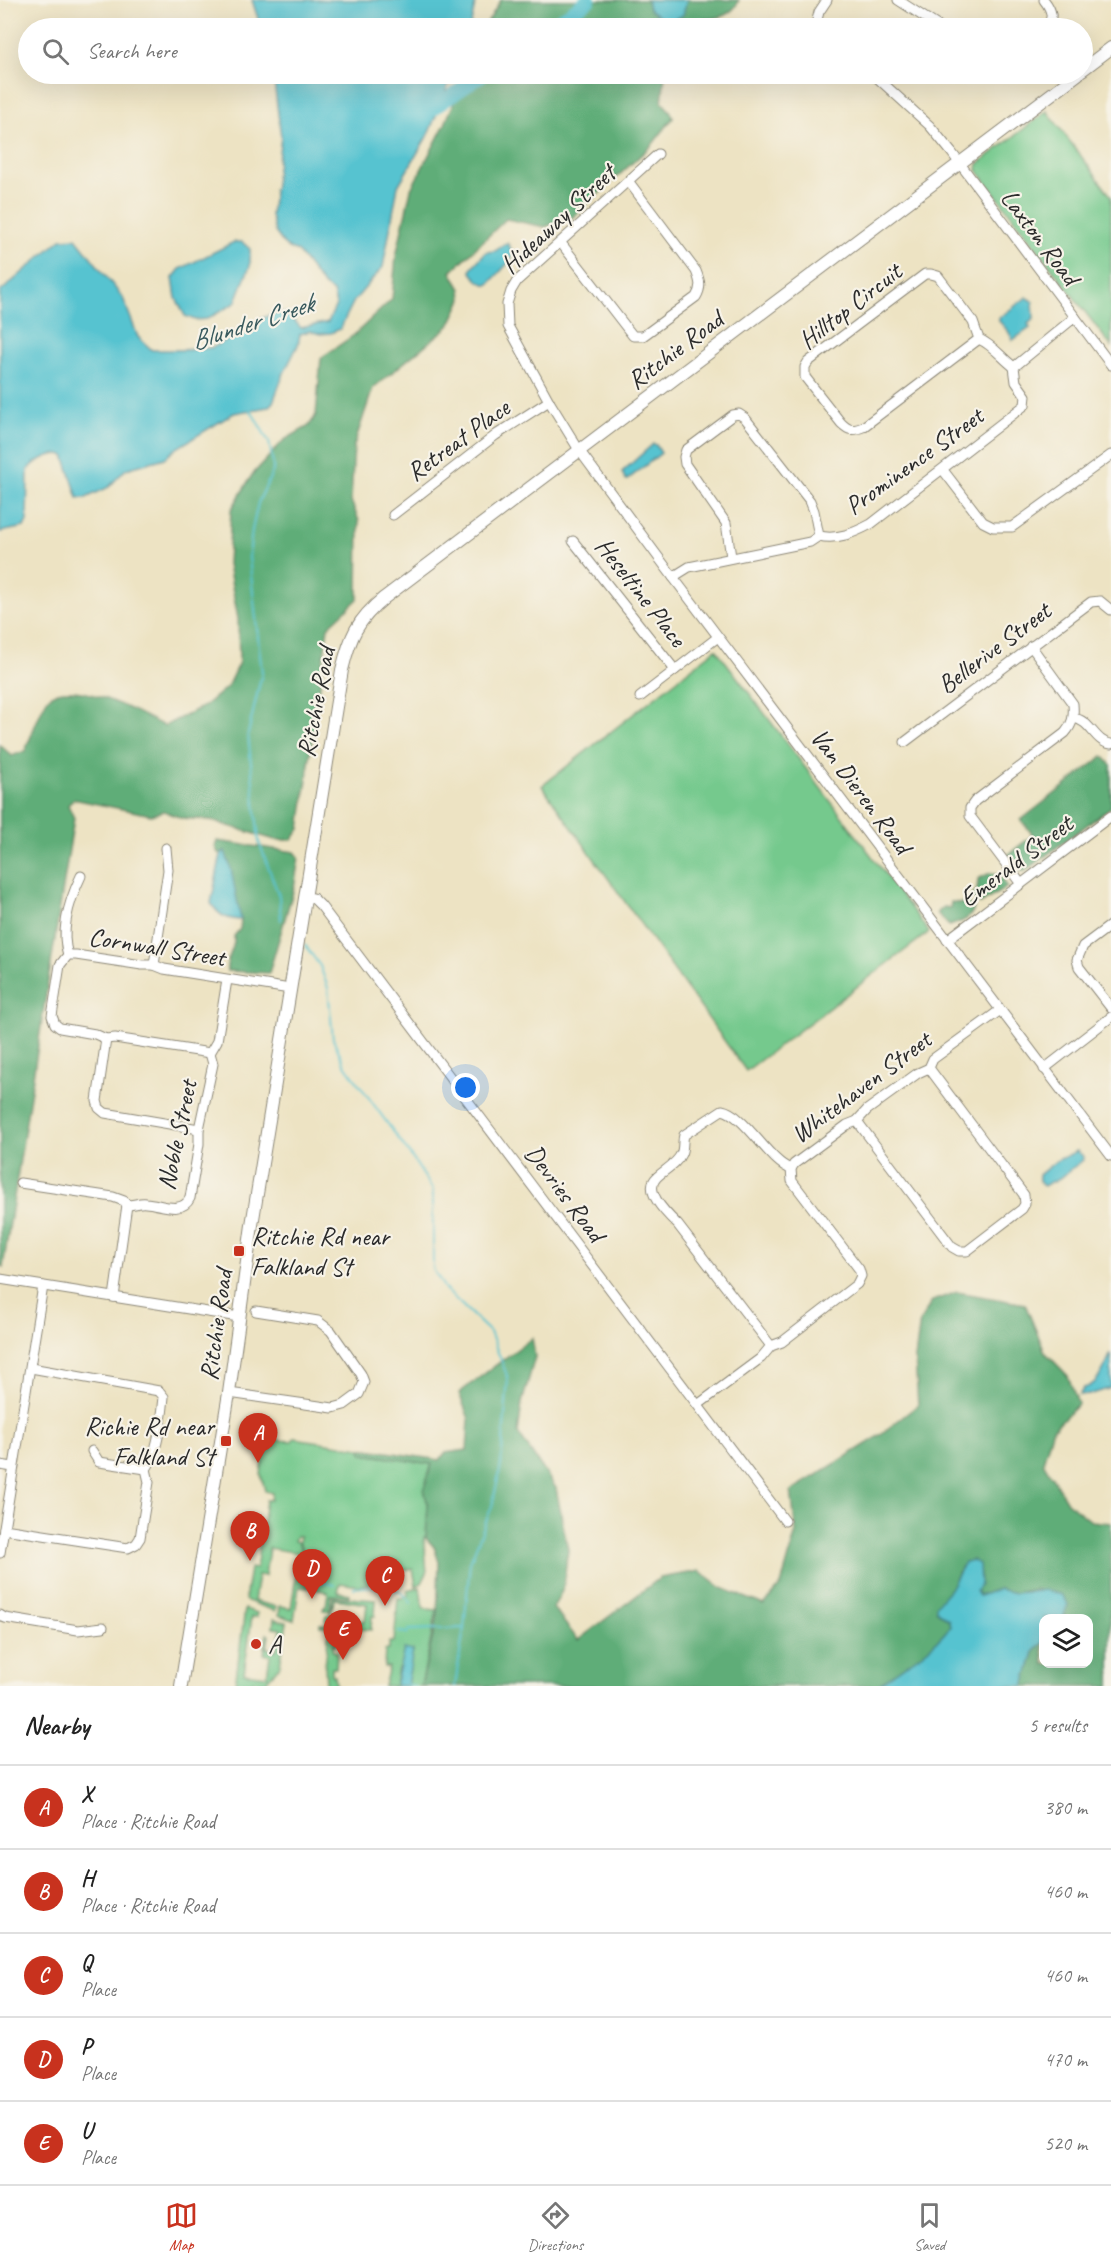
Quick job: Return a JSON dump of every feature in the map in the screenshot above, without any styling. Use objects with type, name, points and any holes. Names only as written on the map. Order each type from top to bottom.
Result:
[{"type":"street","points":[[818,18],[827,0]]},
{"type":"street","points":[[898,0],[926,18]]},
{"type":"street","points":[[1044,0],[1050,8],[1052,18]]},
{"type":"street","points":[[1093,62],[1111,48]]},
{"type":"street","name":"Laxton Road","points":[[884,84],[930,126],[960,163],[1111,365]]},
{"type":"street","name":"Ritchie Road","points":[[181,1686],[342,670],[354,629],[368,611],[384,598],[1065,84]]},
{"type":"street","name":"Hideaway Street","points":[[579,450],[508,326],[507,304],[517,281],[658,154]]},
{"type":"street","points":[[561,243],[633,336],[643,336],[696,297],[701,282],[696,271],[629,182]]},
{"type":"street","name":"Hilltop Circuit","points":[[979,339],[855,431],[841,423],[806,376],[805,367],[808,362],[925,274],[938,276],[973,321],[979,339],[990,344],[1014,367]]},
{"type":"street","points":[[1014,367],[1075,317]]},
{"type":"street","name":"Prominence Street","points":[[673,577],[689,567],[810,542],[819,536],[830,538],[855,533],[871,524],[1025,405],[1026,396],[1016,382],[1014,367]]},
{"type":"street","name":"Retreat Place","points":[[393,515],[496,435],[549,401]]},
{"type":"street","points":[[731,557],[726,523],[685,464],[684,458],[686,450],[733,415],[739,414],[745,418],[810,501],[819,536]]},
{"type":"street","name":"Van Dieren Road","points":[[579,450],[999,1011],[1111,1156]]},
{"type":"street","points":[[943,470],[983,522],[993,527],[1012,527],[1111,454]]},
{"type":"street","name":"Heseltine Place","points":[[573,541],[675,670]]},
{"type":"street","name":"Bellerive Street","points":[[905,742],[1091,602],[1100,601],[1111,610]]},
{"type":"street","points":[[640,697],[718,636]]},
{"type":"street","points":[[1021,884],[973,822],[970,808],[975,801],[1065,733],[1071,726],[1073,704],[1030,646]]},
{"type":"street","points":[[1073,718],[1087,723],[1100,739],[1111,744]]},
{"type":"street","name":"Emerald Street","points":[[947,940],[1111,816]]},
{"type":"street","points":[[153,964],[168,870],[166,848]]},
{"type":"street","points":[[68,955],[64,942],[72,895],[81,876]]},
{"type":"street","name":"Devries Road","points":[[305,897],[313,898],[321,906],[699,1404],[785,1521]]},
{"type":"street","points":[[1111,925],[1083,946],[1077,960],[1079,967],[1111,1008]]},
{"type":"street","name":"Cornwall Street","points":[[210,1053],[115,1038],[106,1039],[95,1034],[60,1028],[52,1016],[60,965],[68,955],[142,965],[153,964],[164,969],[290,989]]},
{"type":"street","name":"Noble Street","points":[[20,1183],[113,1197],[127,1205],[143,1202],[179,1208],[188,1203],[199,1144],[199,1129],[213,1064],[210,1053],[217,1041],[227,980]]},
{"type":"street","name":"Whitehaven Street","points":[[699,1404],[761,1358],[771,1346],[782,1341],[857,1284],[861,1276],[859,1269],[792,1181],[791,1169],[794,1164],[847,1125],[857,1121],[875,1104],[918,1072],[929,1068],[933,1059],[999,1011]]},
{"type":"street","points":[[1044,1069],[1111,1017]]},
{"type":"street","points":[[106,1039],[97,1101],[99,1108],[105,1113],[199,1129]]},
{"type":"street","points":[[857,1121],[952,1247],[959,1251],[967,1251],[1022,1209],[1025,1204],[1024,1196],[929,1068]]},
{"type":"street","points":[[771,1346],[684,1232],[669,1217],[653,1193],[652,1187],[654,1179],[681,1155],[684,1135],[722,1110],[731,1114],[765,1145],[777,1161],[791,1169]]},
{"type":"street","points":[[114,1296],[127,1205]]},
{"type":"street","points":[[0,1279],[239,1317]]},
{"type":"street","points":[[0,1552],[43,1286]]},
{"type":"street","points":[[229,1393],[333,1408],[344,1405],[363,1389],[362,1374],[323,1323],[256,1311]]},
{"type":"street","points":[[4,1529],[128,1548],[136,1544],[140,1538],[149,1482],[146,1469],[152,1461],[163,1408],[164,1397],[159,1390],[31,1368]]},
{"type":"street","points":[[92,1451],[99,1462],[146,1469]]},
{"type":"street","points":[[90,1470],[99,1462]]},
{"type":"street","points":[[0,1464],[13,1467]]},
{"type":"street","points":[[0,1615],[5,1618],[78,1630],[103,1628]]},
{"type":"green space","points":[[501,0],[739,0],[734,9],[716,18],[490,18]]},
{"type":"green space","points":[[462,84],[664,84],[662,102],[673,118],[652,145],[573,217],[545,227],[506,219],[451,272],[461,289],[462,299],[449,326],[373,388],[354,445],[351,501],[359,521],[358,599],[328,627],[300,829],[292,840],[275,840],[209,820],[181,818],[164,811],[151,815],[73,799],[68,805],[74,818],[3,1267],[0,1265],[0,745],[12,756],[25,751],[47,699],[61,691],[75,691],[107,699],[164,726],[204,706],[227,687],[239,662],[238,619],[228,564],[231,510],[252,475],[284,440],[309,426],[316,415],[321,358],[354,335],[392,299],[396,256],[411,189],[445,124]]},
{"type":"green space","points":[[1047,111],[1111,196],[1111,346],[977,170],[978,164]]},
{"type":"green space","points":[[716,649],[929,932],[746,1071],[542,786]]},
{"type":"green space","points":[[1103,756],[1111,765],[1111,807],[1025,871],[1020,871],[1008,855],[1033,835],[1021,820]]},
{"type":"green space","points":[[217,841],[295,852],[299,857],[294,888],[269,973],[227,971],[234,936],[240,929],[241,920],[224,851],[221,854],[218,853],[215,847]]},
{"type":"green space","points":[[990,873],[1001,877],[1007,887],[980,904],[972,894],[977,890],[978,879]]},
{"type":"green space","points":[[951,902],[968,904],[974,908],[967,918],[949,926],[937,913],[944,907],[950,908]]},
{"type":"green space","points":[[957,1292],[1025,1304],[1045,1352],[1068,1376],[1078,1404],[1053,1429],[1043,1462],[1067,1502],[1091,1521],[1111,1523],[1110,1686],[1024,1686],[1035,1649],[1039,1646],[1039,1668],[1093,1668],[1093,1614],[1063,1614],[1037,1589],[1015,1593],[999,1589],[979,1596],[976,1591],[980,1574],[972,1560],[963,1565],[936,1610],[949,1620],[950,1627],[925,1651],[877,1686],[421,1686],[437,1619],[439,1562],[434,1547],[426,1538],[428,1506],[424,1488],[432,1464],[363,1454],[360,1448],[440,1460],[445,1453],[467,1450],[469,1419],[459,1393],[532,1338],[535,1357],[522,1403],[518,1433],[556,1488],[568,1550],[563,1589],[553,1608],[578,1640],[660,1578],[700,1571],[722,1588],[764,1605],[781,1585],[796,1532],[791,1491],[873,1440],[918,1405],[915,1358],[920,1321],[932,1301]]},
{"type":"green space","points":[[294,1438],[360,1448],[364,1454],[432,1464],[424,1488],[428,1506],[426,1538],[424,1537],[427,1573],[422,1583],[416,1586],[413,1569],[392,1571],[392,1579],[358,1586],[340,1583],[338,1592],[349,1594],[349,1596],[331,1595],[329,1611],[323,1610],[326,1606],[328,1592],[314,1589],[303,1576],[306,1558],[299,1542],[300,1536],[296,1536],[294,1541],[298,1542],[304,1558],[301,1575],[296,1574],[299,1553],[269,1548],[265,1576],[258,1575],[254,1601],[277,1607],[275,1611],[245,1600],[250,1568],[256,1569],[266,1500],[271,1500],[272,1493],[265,1491],[261,1475],[264,1452],[256,1450],[256,1446],[275,1440],[292,1441]]},
{"type":"green space","points":[[296,1576],[301,1577],[310,1588],[299,1587],[294,1620],[279,1615],[280,1606],[291,1608]]},
{"type":"green space","points":[[420,1587],[423,1607],[437,1610],[421,1686],[407,1686],[413,1651],[398,1668],[395,1686],[384,1686],[389,1667],[384,1667],[385,1650],[389,1650],[389,1642],[394,1642],[398,1598],[408,1595],[407,1590]]},
{"type":"green space","points":[[333,1597],[376,1600],[371,1630],[359,1629],[360,1621],[365,1621],[367,1604],[335,1599],[330,1627],[320,1626],[320,1624],[327,1624],[326,1615],[330,1615]]},
{"type":"green space","points":[[245,1609],[257,1613],[257,1617],[252,1617],[244,1673],[267,1676],[270,1655],[264,1654],[267,1634],[269,1635],[267,1648],[274,1651],[277,1649],[281,1628],[273,1627],[274,1619],[287,1622],[280,1665],[265,1683],[253,1681],[252,1686],[235,1686]]},
{"type":"green space","points":[[329,1631],[338,1632],[337,1644],[334,1644],[333,1651],[337,1652],[336,1668],[332,1668],[336,1686],[326,1686],[325,1665]]},
{"type":"water","points":[[252,0],[476,0],[472,18],[258,18]]},
{"type":"water","points":[[647,0],[687,0],[683,15],[677,18],[661,18],[649,9]]},
{"type":"water","points":[[274,84],[449,84],[428,135],[398,186],[383,267],[354,301],[340,329],[331,333],[320,334],[310,331],[300,334],[298,345],[273,402],[268,407],[234,413],[177,448],[165,458],[126,469],[109,487],[86,498],[78,498],[64,455],[44,458],[28,470],[27,521],[24,527],[0,532],[0,292],[61,239],[76,238],[123,298],[138,337],[152,350],[192,350],[213,347],[259,320],[277,313],[288,315],[301,328],[328,322],[336,305],[333,292],[323,285],[298,252],[285,246],[275,232],[271,215],[281,137]]},
{"type":"water","points":[[234,242],[242,242],[250,249],[250,266],[235,303],[207,319],[195,320],[185,316],[176,298],[173,278],[180,269]]},
{"type":"water","points":[[507,243],[512,251],[511,260],[488,285],[480,282],[471,272],[472,267],[486,252],[495,251]]},
{"type":"water","points":[[1027,297],[1033,302],[1034,319],[1028,324],[1030,328],[1013,340],[999,318]]},
{"type":"water","points":[[653,444],[661,453],[627,480],[625,479],[622,472]]},
{"type":"water","points":[[225,851],[241,920],[223,916],[211,903],[221,854]]},
{"type":"water","points":[[1077,1151],[1083,1156],[1083,1160],[1054,1182],[1044,1186],[1041,1184],[1039,1175],[1056,1161]]},
{"type":"water","points":[[1111,1353],[1111,1388],[1092,1394],[1079,1395],[1084,1388],[1098,1379]]},
{"type":"water","points":[[972,1560],[979,1564],[980,1585],[976,1591],[979,1596],[999,1589],[1015,1593],[1045,1590],[1062,1595],[1068,1604],[1064,1614],[1039,1614],[1039,1646],[1035,1649],[1024,1686],[877,1686],[924,1652],[950,1627],[949,1620],[936,1610],[936,1605],[950,1589],[965,1562]]},
{"type":"water","points":[[404,1649],[413,1651],[407,1686],[395,1686]]},
{"type":"waterway","name":"Blunder Creek","points":[[563,18],[589,0]]},
{"type":"waterway","name":"Blunder Creek","points":[[427,113],[469,84]]},
{"type":"waterway","points":[[250,409],[269,442],[273,471],[258,503],[249,557],[262,673],[248,734],[259,842],[279,896],[281,920]]},
{"type":"waterway","points":[[305,945],[320,966],[328,988],[333,1039],[345,1065],[433,1190],[433,1269],[445,1289],[490,1332],[508,1378],[501,1465],[492,1506],[470,1562],[464,1628],[455,1686]]},
{"type":"waterway","points":[[312,1568],[318,1581],[334,1585]]},
{"type":"waterway","points":[[354,1588],[378,1586],[393,1588],[406,1596],[411,1603]]},
{"type":"waterway","points":[[409,1630],[463,1628]]},
{"type":"waterway","points":[[399,1632],[408,1633]]},
{"type":"waterway","points":[[405,1684],[415,1686]]},
{"type":"place","name":"Ritchie Rd near Falkland St","points":[[239,1251]]},
{"type":"place","name":"Richie Rd near Falkland St","points":[[226,1441]]},
{"type":"place","name":"X","points":[[258,1463]]},
{"type":"place","name":"H","points":[[250,1561]]},
{"type":"place","name":"P","points":[[312,1599]]},
{"type":"place","name":"Q","points":[[385,1606]]},
{"type":"place","name":"A","points":[[256,1644]]},
{"type":"place","name":"U","points":[[343,1660]]}]
